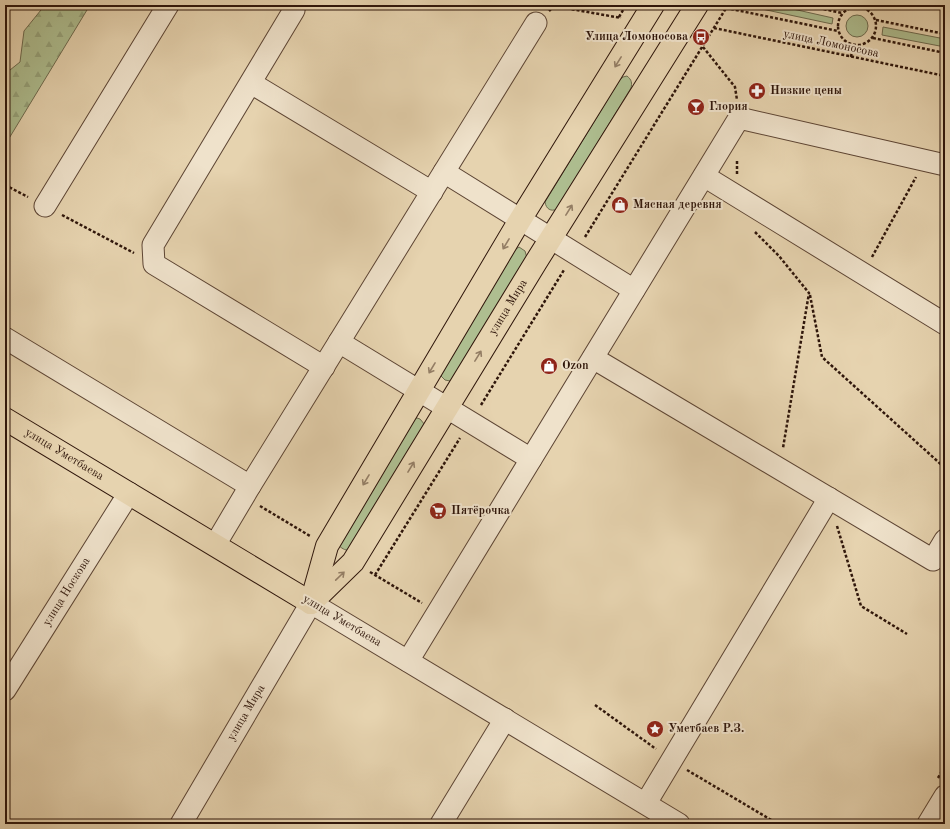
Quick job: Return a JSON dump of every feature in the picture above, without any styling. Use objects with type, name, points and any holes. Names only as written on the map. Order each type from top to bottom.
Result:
[{"type":"main road","name":"улица Мира","points":[[311,603],[327,546],[520,220],[653,5]]},
{"type":"main road","name":"улица Мира","points":[[311,603],[353,562],[551,239],[697,5]]},
{"type":"main road","name":"улица Уметбаева","points":[[5,419],[311,603]]},
{"type":"street","points":[[45,206],[168,5]]},
{"type":"street","points":[[291,5],[294,10],[153,245],[154,264],[324,367]]},
{"type":"street","points":[[215,545],[536,23]]},
{"type":"street","points":[[251,83],[432,192]]},
{"type":"street","points":[[408,661],[739,118],[945,165]]},
{"type":"street","points":[[444,172],[634,290]]},
{"type":"street","points":[[704,176],[945,324]]},
{"type":"street","points":[[5,338],[250,486]]},
{"type":"street","points":[[339,342],[531,459]]},
{"type":"street","points":[[593,358],[939,563],[945,540]]},
{"type":"street","name":"улица Носкова","points":[[5,690],[129,493]]},
{"type":"street","points":[[646,803],[828,498]]},
{"type":"street","name":"улица Уметбаева","points":[[311,603],[646,803],[671,822]]},
{"type":"street","name":"улица Мира","points":[[181,824],[311,603]]},
{"type":"street","points":[[442,824],[505,719]]},
{"type":"street","points":[[928,824],[945,796]]},
{"type":"path","points":[[619,18],[626,5]]},
{"type":"path","points":[[804,5],[843,13]]},
{"type":"path","points":[[931,5],[945,8]]},
{"type":"path","points":[[536,23],[553,6],[626,19]]},
{"type":"path","points":[[438,612],[375,575],[727,6],[838,31]]},
{"type":"path","points":[[863,6],[872,13],[876,20],[876,32],[868,43],[853,45],[845,41],[838,31],[839,19],[843,13],[853,7],[863,6]]},
{"type":"path","points":[[876,20],[945,34]]},
{"type":"path","name":"улица Ломоносова","points":[[714,28],[945,76]]},
{"type":"path","points":[[873,38],[945,53]]},
{"type":"path","points":[[851,57],[853,45]]},
{"type":"path","points":[[703,46],[735,87],[739,118]]},
{"type":"path","points":[[736,195],[737,157]]},
{"type":"path","points":[[863,274],[925,160]]},
{"type":"path","points":[[5,185],[154,264]]},
{"type":"path","points":[[754,231],[779,256],[809,293],[822,357],[945,468]]},
{"type":"path","points":[[780,469],[809,293]]},
{"type":"path","points":[[828,498],[861,606],[907,634]]},
{"type":"green space","points":[[45,5],[90,5],[5,145],[5,74],[20,62],[24,31]]},
{"type":"green space","points":[[758,5],[775,5],[833,18],[832,24],[757,8]]},
{"type":"green space","points":[[857,15],[865,18],[868,26],[865,34],[857,37],[849,34],[846,26],[849,18]]},
{"type":"green space","points":[[883,27],[945,39],[945,47],[882,35]]},
{"type":"green space","points":[[627,76],[632,85],[631,88],[557,209],[549,209],[545,202],[619,81],[623,77]]},
{"type":"green space","points":[[519,247],[525,251],[527,258],[454,379],[450,381],[445,380],[441,376],[442,371],[513,251]]},
{"type":"green space","points":[[413,419],[420,419],[425,425],[351,550],[343,549],[339,546]]},
{"type":"place","name":"Улица Ломоносова","points":[[701,37]]},
{"type":"place","name":"Низкие цены","points":[[757,91]]},
{"type":"place","name":"Глория","points":[[696,107]]},
{"type":"place","name":"Мясная деревня","points":[[620,205]]},
{"type":"place","name":"Ozon","points":[[549,366]]},
{"type":"place","name":"Пятёрочка","points":[[438,511]]},
{"type":"place","name":"Уметбаев Р.З.","points":[[655,729]]}]
